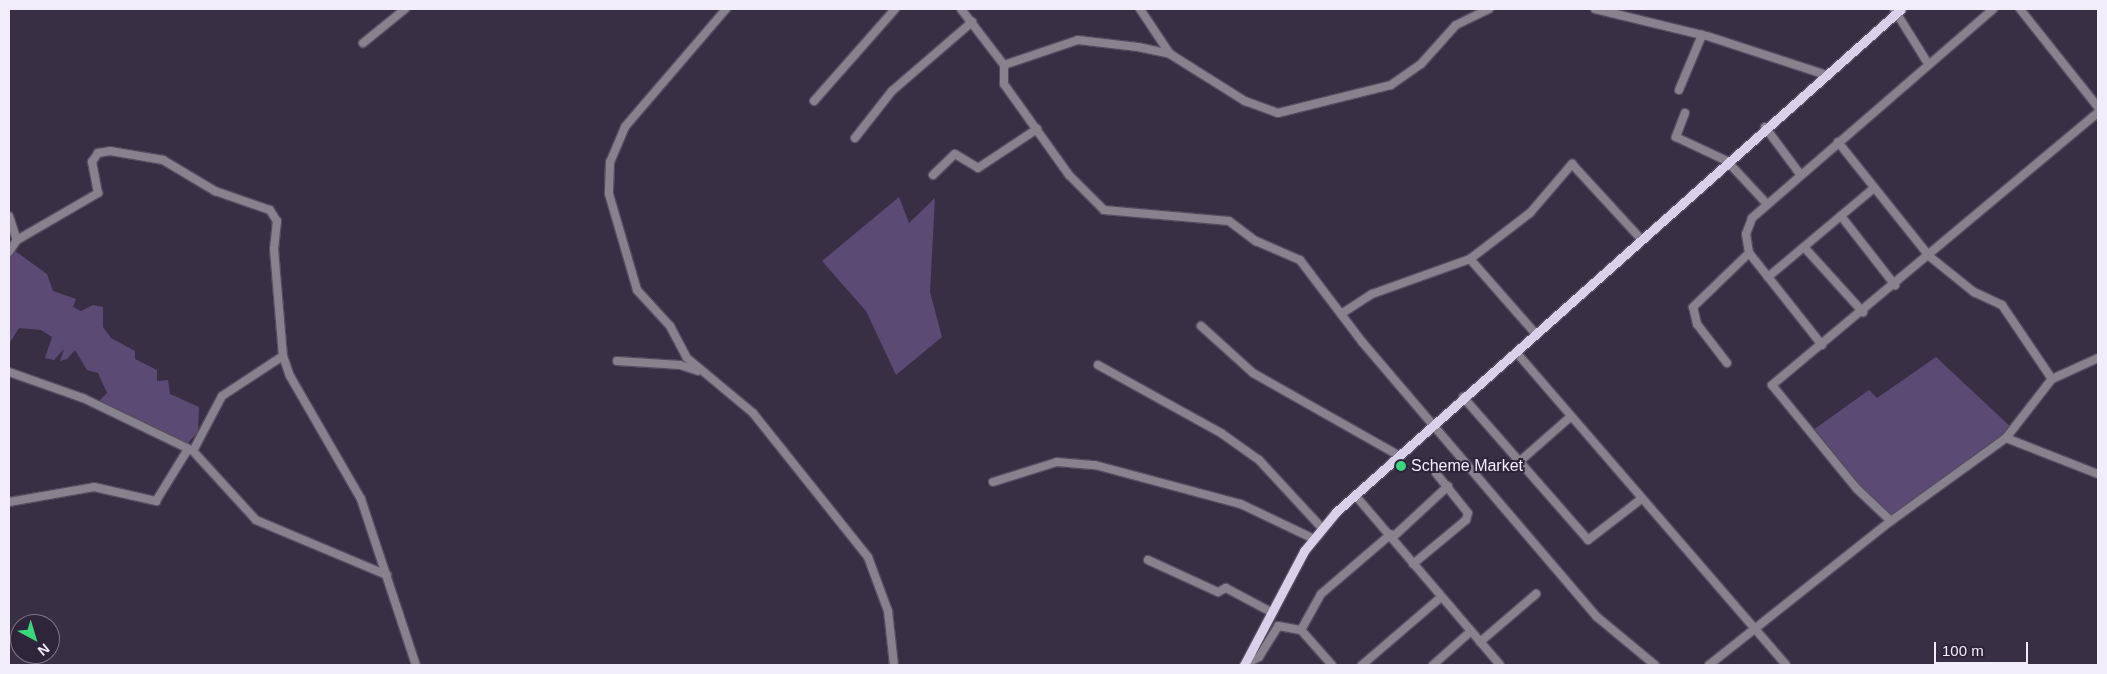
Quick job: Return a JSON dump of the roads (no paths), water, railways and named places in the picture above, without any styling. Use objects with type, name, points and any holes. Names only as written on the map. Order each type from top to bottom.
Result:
[{"type":"main road","points":[[1244,665],[1270,611],[1312,538],[1355,495],[1434,422],[1516,352],[1640,238],[1897,10]]},
{"type":"street","points":[[363,44],[405,9]]},
{"type":"street","points":[[726,9],[625,127],[614,147],[607,178],[633,282],[700,372],[753,414],[868,557],[888,611],[894,665]]},
{"type":"street","points":[[814,101],[894,9]]},
{"type":"street","points":[[962,9],[1004,65],[1004,84],[1069,175],[1104,210],[1229,221],[1256,240],[1300,260],[1341,314],[1597,617],[1655,665]]},
{"type":"street","points":[[1140,9],[1170,54]]},
{"type":"street","points":[[1004,65],[1078,40],[1170,54],[1254,105],[1288,113],[1391,85],[1408,76],[1456,25],[1489,9]]},
{"type":"street","points":[[1595,9],[1702,35],[1823,74]]},
{"type":"street","points":[[1822,345],[1749,253],[1748,226],[1766,203],[1838,142],[1927,62],[1992,9]]},
{"type":"street","points":[[2020,9],[2098,107]]},
{"type":"street","points":[[1897,10],[1927,62]]},
{"type":"street","points":[[855,138],[892,91],[972,22]]},
{"type":"street","points":[[1678,90],[1702,35]]},
{"type":"street","points":[[1891,521],[1857,489],[1772,390],[1774,382],[1863,312],[2098,112]]},
{"type":"street","points":[[1685,113],[1676,137],[1727,161],[1766,203]]},
{"type":"street","points":[[1764,127],[1800,174]]},
{"type":"street","points":[[933,174],[955,154],[978,168],[1037,129]]},
{"type":"street","points":[[1838,142],[1929,256],[1974,292],[2002,305],[2052,379]]},
{"type":"street","points":[[9,252],[17,240],[98,193],[92,162],[98,153],[130,153],[163,160],[215,191],[262,205],[277,221],[274,249],[283,356],[290,376],[362,498],[416,665]]},
{"type":"street","points":[[1341,314],[1372,294],[1470,259],[1530,213],[1572,164],[1640,238]]},
{"type":"street","points":[[1768,277],[1874,188]]},
{"type":"street","points":[[9,216],[17,240]]},
{"type":"street","points":[[1841,216],[1895,285]]},
{"type":"street","points":[[1804,247],[1863,312]]},
{"type":"street","points":[[1726,363],[1698,324],[1693,307],[1749,253]]},
{"type":"street","points":[[1470,259],[1535,333]]},
{"type":"street","points":[[1201,326],[1254,374],[1398,455]]},
{"type":"street","points":[[1516,352],[1569,418],[1786,665]]},
{"type":"street","points":[[9,502],[94,487],[156,501],[190,450],[222,396],[283,356]]},
{"type":"street","points":[[1710,665],[1891,521],[2006,438],[2052,379],[2098,358]]},
{"type":"street","points":[[617,361],[680,364],[700,372]]},
{"type":"street","points":[[1098,365],[1221,433],[1259,460],[1322,528]]},
{"type":"street","points":[[9,372],[83,398],[190,450],[256,520],[387,575]]},
{"type":"street","points":[[1462,397],[1588,540],[1640,500]]},
{"type":"street","points":[[1519,462],[1569,418]]},
{"type":"street","points":[[2006,438],[2098,474]]},
{"type":"street","points":[[993,482],[1057,462],[1095,465],[1241,504],[1312,538]]},
{"type":"street","points":[[1413,564],[1466,520],[1465,505],[1436,472]]},
{"type":"street","points":[[1301,630],[1321,594],[1392,536],[1448,486]]},
{"type":"street","points":[[1355,495],[1392,536],[1413,564],[1500,665]]},
{"type":"street","points":[[1148,560],[1218,592],[1226,588],[1270,611]]},
{"type":"street","points":[[1480,642],[1536,594]]},
{"type":"street","points":[[1362,665],[1442,597]]},
{"type":"street","points":[[1244,665],[1259,657],[1278,626],[1301,630],[1332,665]]},
{"type":"street","points":[[1433,665],[1471,632]]},
{"type":"place","name":"Scheme Market","points":[[1401,466]]}]
